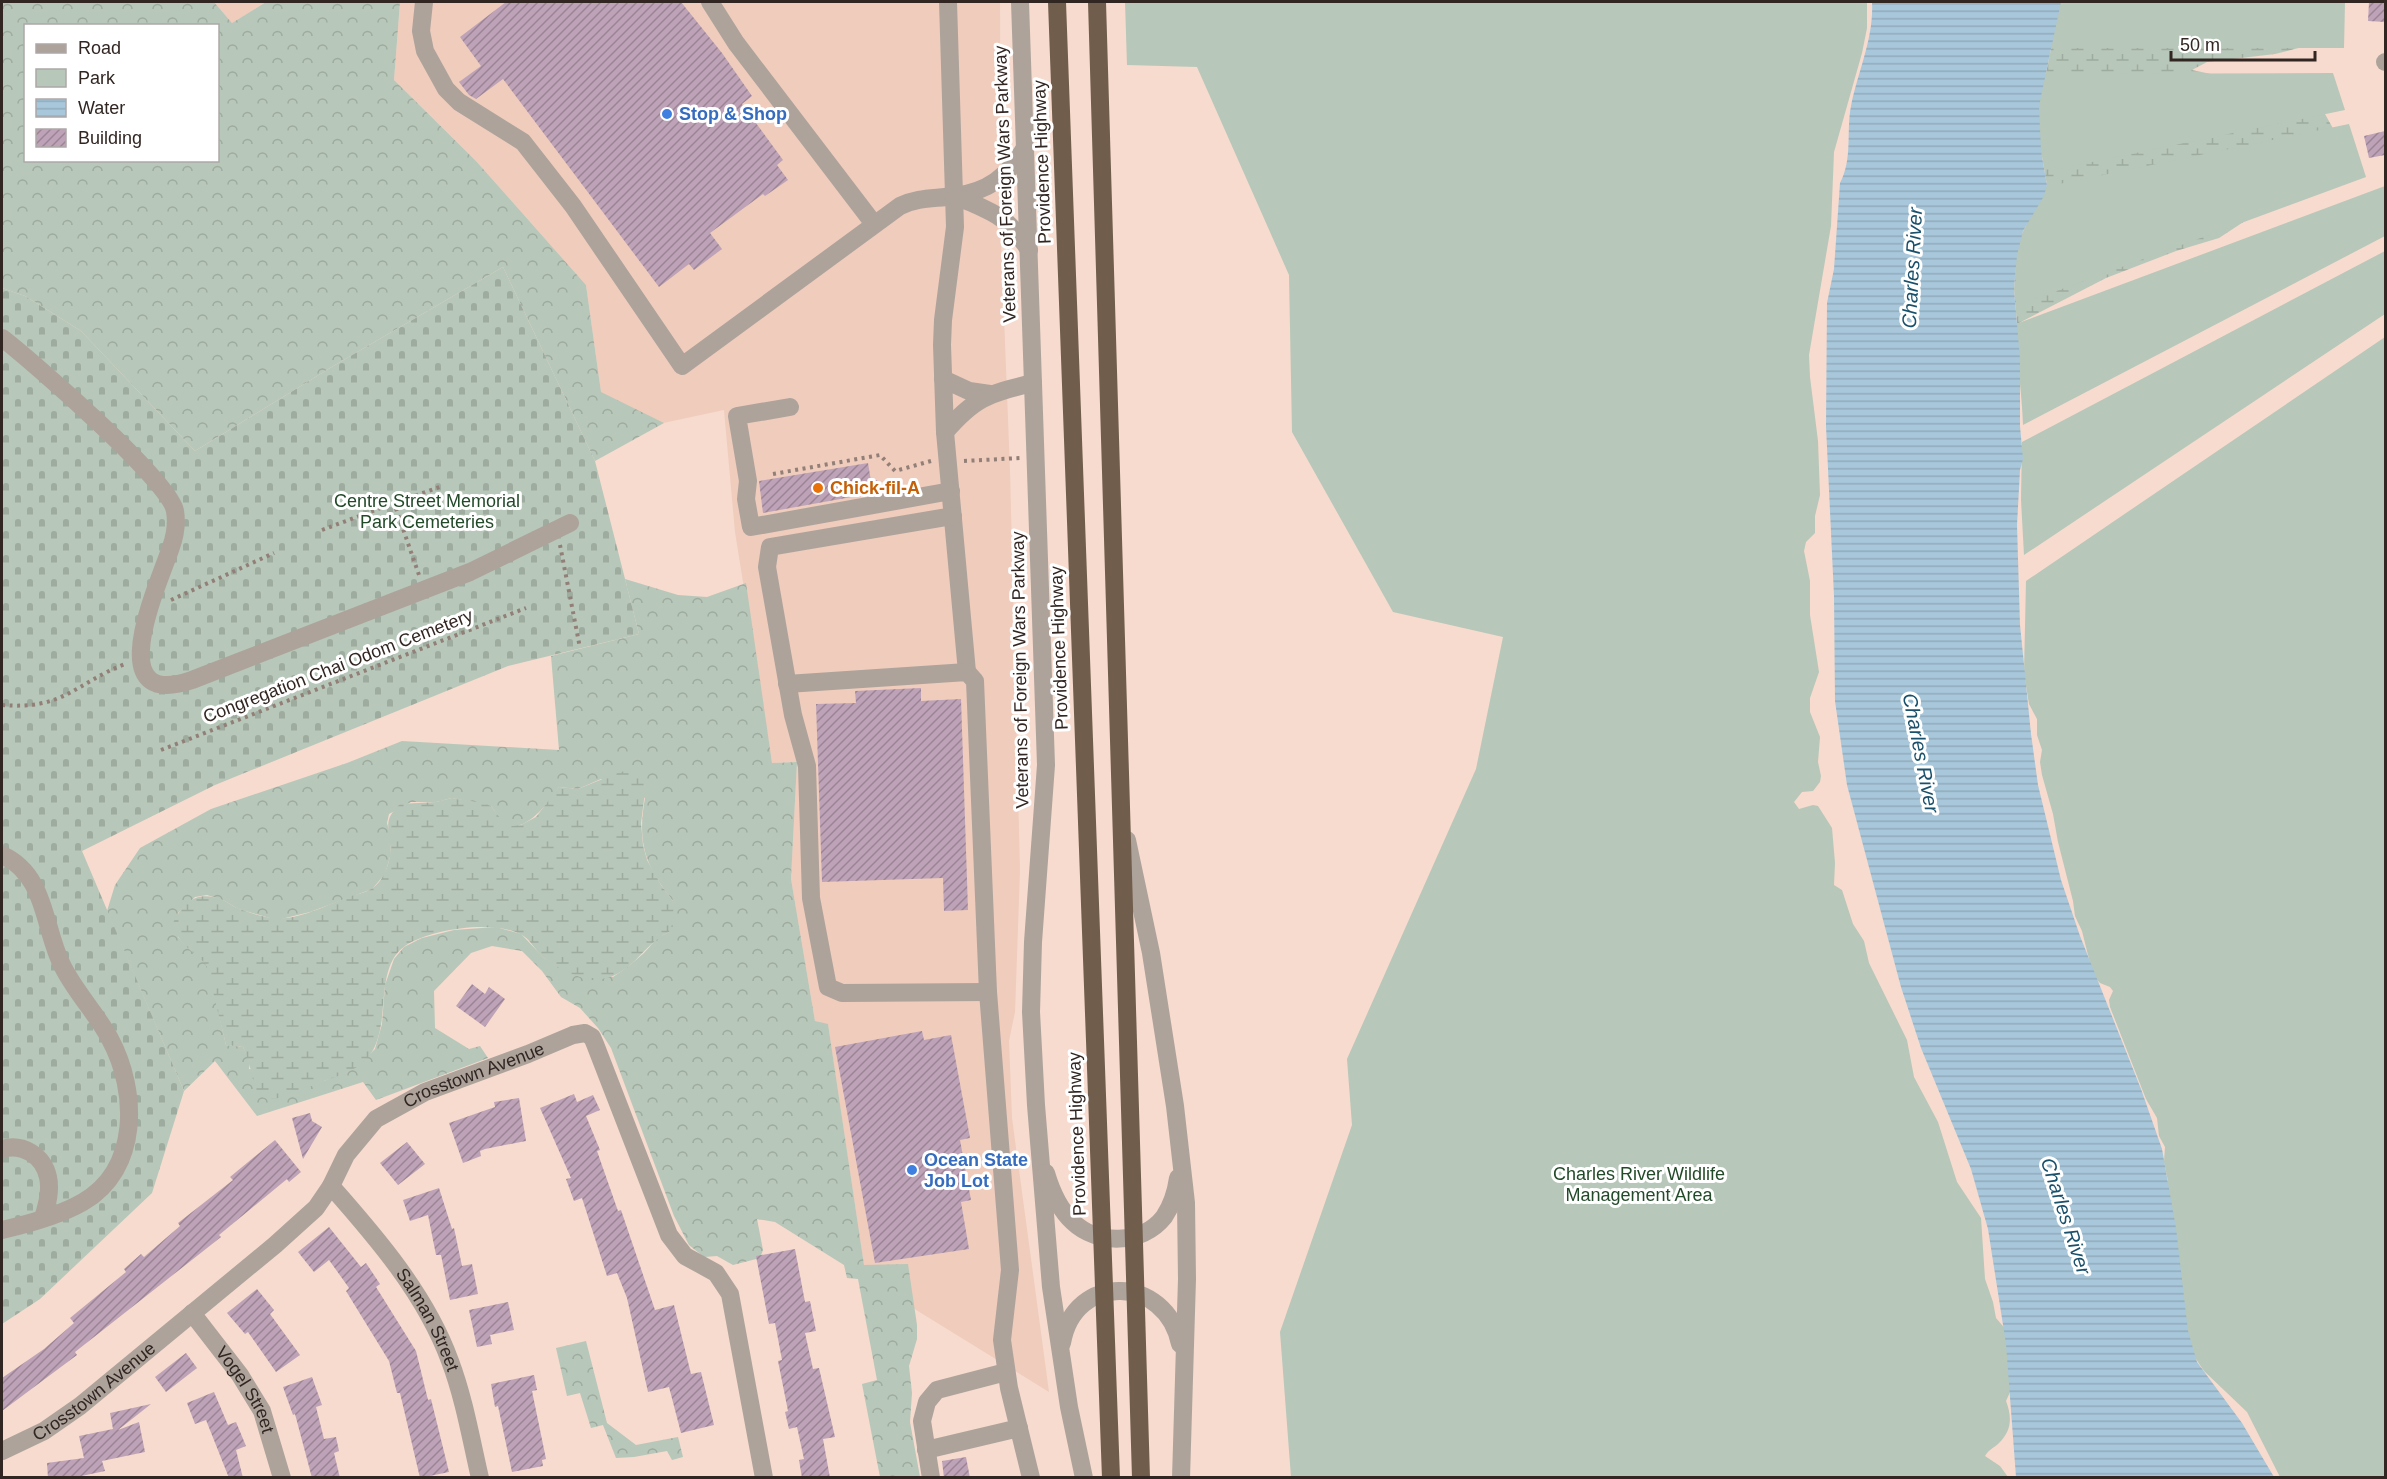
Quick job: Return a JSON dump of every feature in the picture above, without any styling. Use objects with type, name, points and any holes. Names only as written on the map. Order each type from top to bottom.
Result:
[{"type":"highway","name":"Providence Highway","points":[[1057,2],[1104,1293]]},
{"type":"highway","points":[[1097,2],[1141,1478]]},
{"type":"highway","points":[[1104,1293],[1111,1478]]},
{"type":"street","points":[[424,2],[421,31],[425,51],[446,89],[459,102],[523,142],[573,206],[682,366],[900,206],[913,200],[956,196],[978,190],[1005,176],[1025,148]]},
{"type":"street","points":[[710,2],[736,43],[874,224]]},
{"type":"street","points":[[948,2],[956,196],[955,230],[942,336],[945,432],[967,672],[975,681],[977,696],[988,992],[1010,1270],[1002,1340],[1006,1372],[1031,1478]]},
{"type":"street","name":"Veterans of Foreign Wars Parkway","points":[[1020,2],[1046,765],[1031,976],[1032,1023],[1039,1151],[1051,1287],[1063,1368],[1084,1478]]},
{"type":"street","points":[[956,196],[997,214],[1011,224],[1029,250]]},
{"type":"street","points":[[2,338],[20,351],[86,410],[172,500],[176,527],[172,546],[148,609],[140,656],[149,678],[171,685],[192,680],[470,572],[564,526]]},
{"type":"street","points":[[943,379],[969,391],[990,394]]},
{"type":"street","points":[[945,432],[965,408],[990,394],[1033,383]]},
{"type":"street","points":[[790,407],[737,416],[748,481],[746,499],[751,527],[951,491]]},
{"type":"street","points":[[953,516],[770,547],[767,567],[787,684],[807,766],[811,897],[828,987],[842,993],[988,992]]},
{"type":"street","points":[[787,684],[967,672]]},
{"type":"street","points":[[1120,812],[1150,953],[1182,1160],[1187,1240],[1181,1478]]},
{"type":"street","points":[[2,855],[15,864],[34,884],[42,900],[60,962],[111,1040],[128,1093],[129,1128],[122,1156],[114,1173],[98,1191],[84,1202],[2,1230]]},
{"type":"street","name":"Crosstown Avenue","points":[[2,1451],[62,1420],[316,1208],[331,1186],[346,1155],[376,1119],[425,1092],[573,1035],[585,1033],[592,1037],[669,1235],[685,1256],[716,1273],[730,1294],[764,1478]]},
{"type":"street","points":[[2,1149],[20,1147],[32,1153],[42,1163],[48,1175],[49,1190],[42,1218]]},
{"type":"street","points":[[1039,1151],[1047,1177],[1062,1208],[1072,1221],[1086,1232],[1116,1240],[1148,1230],[1162,1219],[1171,1206],[1177,1189],[1182,1160]]},
{"type":"street","name":"Salman Street","points":[[331,1186],[372,1232],[427,1313],[450,1361],[480,1478]]},
{"type":"street","points":[[1063,1368],[1062,1343],[1069,1319],[1077,1308],[1104,1293],[1118,1290],[1135,1292],[1148,1297],[1162,1307],[1171,1318],[1178,1334],[1184,1366]]},
{"type":"street","name":"Vogel Street","points":[[192,1313],[240,1375],[262,1411],[282,1478]]},
{"type":"street","points":[[931,1478],[922,1421],[927,1402],[937,1390],[1006,1372]]},
{"type":"street","points":[[926,1450],[1019,1428]]},
{"type":"path","points":[[773,474],[880,455],[895,471],[922,464],[928,460],[935,462]]},
{"type":"path","points":[[962,461],[1020,458]]},
{"type":"path","points":[[322,530],[440,487]]},
{"type":"path","points":[[394,503],[425,590]]},
{"type":"path","points":[[564,526],[580,648]]},
{"type":"path","points":[[148,609],[188,594],[274,553]]},
{"type":"path","name":"Congregation Chai Odom Cemetery","points":[[161,750],[526,608]]},
{"type":"path","points":[[2,705],[33,707],[55,701],[119,666]]},
{"type":"shaded area","points":[[214,2],[266,2],[232,23]]},
{"type":"shaded area","points":[[400,2],[1000,2],[1001,240],[1010,471],[1020,870],[1015,1012],[1009,1041],[1012,1118],[1049,1392],[866,1279],[828,1025],[815,1021],[791,879],[797,762],[772,763],[735,532],[724,410],[607,435],[586,285],[476,161],[394,80]]},
{"type":"green space","points":[[2,2],[214,2],[232,23],[266,2],[400,2],[394,80],[476,161],[586,285],[601,392],[664,423],[595,461],[503,267],[335,365],[195,451],[81,331],[25,296],[2,288]]},
{"type":"green space","name":"Charles River Wildlife Management Area","points":[[1125,2],[1867,2],[1867,28],[1862,53],[1834,152],[1831,226],[1809,355],[1818,441],[1820,495],[1815,516],[1815,533],[1806,542],[1804,551],[1810,581],[1810,615],[1819,672],[1810,698],[1810,712],[1820,737],[1818,762],[1821,776],[1820,782],[1813,791],[1802,792],[1794,802],[1799,809],[1818,806],[1832,828],[1834,885],[1842,890],[1853,924],[1864,941],[1869,963],[1907,1040],[1914,1077],[1938,1122],[1957,1182],[1981,1218],[1985,1279],[1996,1318],[2008,1332],[2015,1381],[2006,1401],[2010,1418],[2009,1428],[1997,1445],[1985,1456],[2000,1466],[2008,1477],[1291,1477],[1280,1332],[1352,1125],[1347,1059],[1476,769],[1503,637],[1393,612],[1292,432],[1289,275],[1197,67],[1127,65]]},
{"type":"green space","points":[[2057,2],[2345,2],[2344,48],[2046,48]]},
{"type":"green space","points":[[2061,2],[2310,45],[2275,54],[2207,62],[2192,70],[2315,96],[2335,132],[2289,192],[2219,238],[2176,251],[2106,278],[2017,324],[2014,289],[2017,255],[2047,185],[2041,151],[2039,106]]},
{"type":"green space","points":[[2333,73],[2345,110],[2058,169],[2045,161],[2036,146],[2040,74]]},
{"type":"green space","points":[[2349,124],[2366,177],[2016,306],[2015,248],[2045,187]]},
{"type":"green space","points":[[2385,186],[2385,236],[2023,425],[2016,324]]},
{"type":"green space","points":[[2385,251],[2385,314],[2024,555],[2021,500],[2022,442]]},
{"type":"green space","name":"Centre Street Memorial Park Cemeteries","points":[[503,267],[595,461],[639,634],[508,666],[215,785],[82,851],[184,1091],[152,1193],[40,1299],[2,1324],[2,288],[25,296],[81,331],[195,451],[335,365]]},
{"type":"green space","points":[[2385,337],[2385,1477],[2280,1477],[2247,1412],[2204,1371],[2190,1350],[2167,1216],[2168,1181],[2164,1162],[2165,1147],[2159,1136],[2157,1118],[2146,1099],[2110,1007],[2109,1000],[2113,991],[2110,987],[2100,983],[2093,975],[2082,931],[2075,916],[2053,814],[2042,775],[2040,762],[2042,750],[2037,735],[2037,719],[2029,704],[2024,673],[2026,581]]},
{"type":"green space","points":[[625,579],[678,595],[707,597],[746,583],[772,763],[797,762],[791,879],[815,1021],[828,1024],[864,1265],[908,1264],[917,1325],[917,1339],[909,1366],[912,1393],[910,1422],[920,1477],[880,1477],[862,1384],[877,1380],[858,1279],[847,1278],[844,1265],[775,1222],[757,1219],[763,1250],[760,1258],[733,1265],[717,1256],[704,1257],[689,1245],[674,1216],[611,1048],[598,1028],[580,1008],[561,997],[542,971],[522,951],[492,946],[471,953],[434,991],[435,1028],[469,1049],[480,1046],[488,1058],[376,1100],[363,1082],[257,1116],[215,1061],[184,1091],[107,911],[115,885],[140,848],[211,809],[347,763],[402,741],[559,750],[551,656],[639,634]],"holes":[[[601,779],[645,798],[643,841],[650,865],[673,901],[669,932],[657,939],[613,977],[545,959],[521,934],[496,927],[454,930],[422,938],[404,947],[394,959],[385,985],[382,1024],[375,1049],[359,1065],[324,1081],[249,1069],[250,1061],[243,1047],[226,1045],[208,967],[178,937],[178,913],[195,897],[207,895],[225,901],[238,909],[277,920],[310,912],[372,889],[385,874],[390,857],[390,834],[387,823],[389,814],[411,802],[436,802],[452,798],[491,806],[502,822],[510,826],[518,826],[535,816],[559,787],[578,789]]]},
{"type":"green space","points":[[639,769],[643,772],[646,784],[641,823],[643,845],[647,860],[673,901],[674,920],[669,932],[619,973],[595,980],[577,976],[555,965],[545,959],[524,936],[508,930],[461,928],[416,940],[405,946],[394,957],[388,971],[378,1038],[371,1053],[360,1065],[287,1096],[267,1099],[257,1095],[243,1047],[226,1045],[207,967],[181,941],[172,925],[187,904],[206,896],[223,900],[239,909],[266,917],[286,918],[314,911],[366,892],[378,883],[389,859],[390,816],[400,804],[436,802],[452,798],[483,803],[491,806],[503,822],[511,826],[521,825],[536,817],[559,787],[578,789],[620,772]]},
{"type":"green space","points":[[586,1341],[607,1423],[636,1445],[678,1437],[683,1457],[672,1460],[667,1451],[616,1458],[603,1425],[591,1428],[580,1393],[567,1396],[556,1348]]},
{"type":"water","name":"Charles River","points":[[1872,2],[2061,2],[2039,106],[2041,151],[2047,185],[2044,196],[2023,231],[2017,255],[2014,289],[2020,359],[2020,426],[2023,459],[2020,470],[2017,525],[2020,625],[2038,785],[2061,880],[2080,936],[2141,1089],[2162,1149],[2176,1228],[2188,1331],[2197,1362],[2242,1423],[2274,1477],[2016,1477],[2006,1344],[1988,1229],[1971,1169],[1921,1048],[1901,987],[1847,785],[1835,701],[1834,596],[1826,426],[1827,303],[1834,269],[1840,183],[1848,155],[1851,106],[1871,29]]},
{"type":"building","points":[[506,2],[681,2],[722,53],[752,96],[742,104],[783,160],[777,165],[788,180],[765,196],[763,194],[710,233],[722,249],[694,270],[689,264],[659,287],[503,79],[476,99],[469,95],[459,82],[481,66],[460,37]]},
{"type":"building","points":[[2369,2],[2385,2],[2385,22],[2368,21]]},
{"type":"building","points":[[2385,131],[2385,155],[2369,158],[2364,136]]},
{"type":"building","name":"Chick-fil-A","points":[[868,463],[871,481],[877,480],[879,492],[763,513],[759,481]]},
{"type":"building","points":[[921,688],[921,701],[961,699],[968,910],[944,911],[943,878],[822,882],[816,704],[856,703],[855,691]]},
{"type":"building","points":[[472,984],[485,994],[489,987],[505,999],[485,1027],[456,1006]]},
{"type":"building","name":"Ocean State Job Lot","points":[[922,1031],[924,1040],[951,1035],[970,1138],[960,1140],[971,1200],[961,1202],[969,1249],[875,1263],[835,1047]]},
{"type":"building","points":[[574,1094],[577,1102],[593,1095],[600,1110],[586,1116],[600,1150],[597,1151],[618,1211],[621,1210],[655,1310],[674,1305],[691,1374],[701,1372],[714,1425],[681,1433],[669,1387],[648,1392],[627,1298],[617,1273],[607,1276],[582,1198],[574,1201],[566,1179],[571,1178],[540,1108]]},
{"type":"building","points":[[519,1098],[526,1141],[485,1149],[480,1151],[481,1156],[463,1163],[449,1123],[495,1107],[494,1102]]},
{"type":"building","points":[[310,1113],[312,1121],[322,1127],[303,1159],[292,1118]]},
{"type":"building","points":[[275,1140],[301,1172],[289,1182],[287,1179],[219,1235],[221,1237],[75,1352],[77,1355],[2,1411],[2,1378],[44,1349],[74,1323],[70,1318],[126,1272],[124,1269],[141,1254],[144,1257],[180,1226],[178,1223],[233,1180],[230,1177]]},
{"type":"building","points":[[407,1142],[425,1164],[398,1185],[380,1163]]},
{"type":"building","points":[[439,1188],[452,1229],[454,1228],[462,1266],[472,1264],[478,1294],[450,1300],[441,1255],[436,1255],[428,1215],[410,1221],[403,1200]]},
{"type":"building","points":[[329,1227],[361,1267],[366,1263],[380,1284],[376,1287],[416,1351],[428,1400],[431,1399],[449,1472],[420,1478],[400,1393],[397,1393],[389,1361],[346,1291],[349,1288],[329,1260],[314,1272],[298,1252]]},
{"type":"building","points":[[795,1249],[805,1302],[810,1301],[816,1331],[805,1333],[813,1369],[819,1368],[835,1437],[823,1439],[830,1478],[802,1478],[799,1460],[804,1459],[797,1427],[789,1429],[785,1412],[788,1411],[778,1361],[782,1360],[775,1323],[769,1324],[756,1256]]},
{"type":"building","points":[[257,1289],[274,1310],[270,1314],[300,1355],[276,1372],[248,1332],[245,1334],[227,1313]]},
{"type":"building","points":[[508,1302],[514,1330],[490,1335],[492,1344],[477,1347],[469,1310]]},
{"type":"building","points":[[186,1353],[197,1368],[166,1392],[155,1377]]},
{"type":"building","points":[[534,1375],[537,1390],[532,1391],[546,1459],[542,1460],[543,1466],[512,1472],[491,1384]]},
{"type":"building","points":[[312,1377],[322,1405],[316,1407],[324,1439],[336,1437],[339,1451],[334,1453],[340,1478],[312,1478],[295,1414],[293,1415],[283,1387]]},
{"type":"building","points":[[214,1392],[228,1425],[236,1422],[246,1446],[236,1450],[243,1478],[229,1478],[206,1420],[195,1424],[187,1403]]},
{"type":"building","points":[[151,1404],[118,1430],[139,1422],[145,1452],[102,1461],[105,1471],[72,1478],[48,1478],[47,1463],[84,1458],[79,1436],[113,1429],[110,1413]]},
{"type":"building","points":[[966,1457],[970,1478],[944,1478],[942,1461]]},
{"type":"place","name":"Stop & Shop","points":[[667,114]]},
{"type":"place","name":"Chick-fil-A","points":[[818,488]]},
{"type":"place","name":"Ocean State Job Lot","points":[[912,1170]]}]
